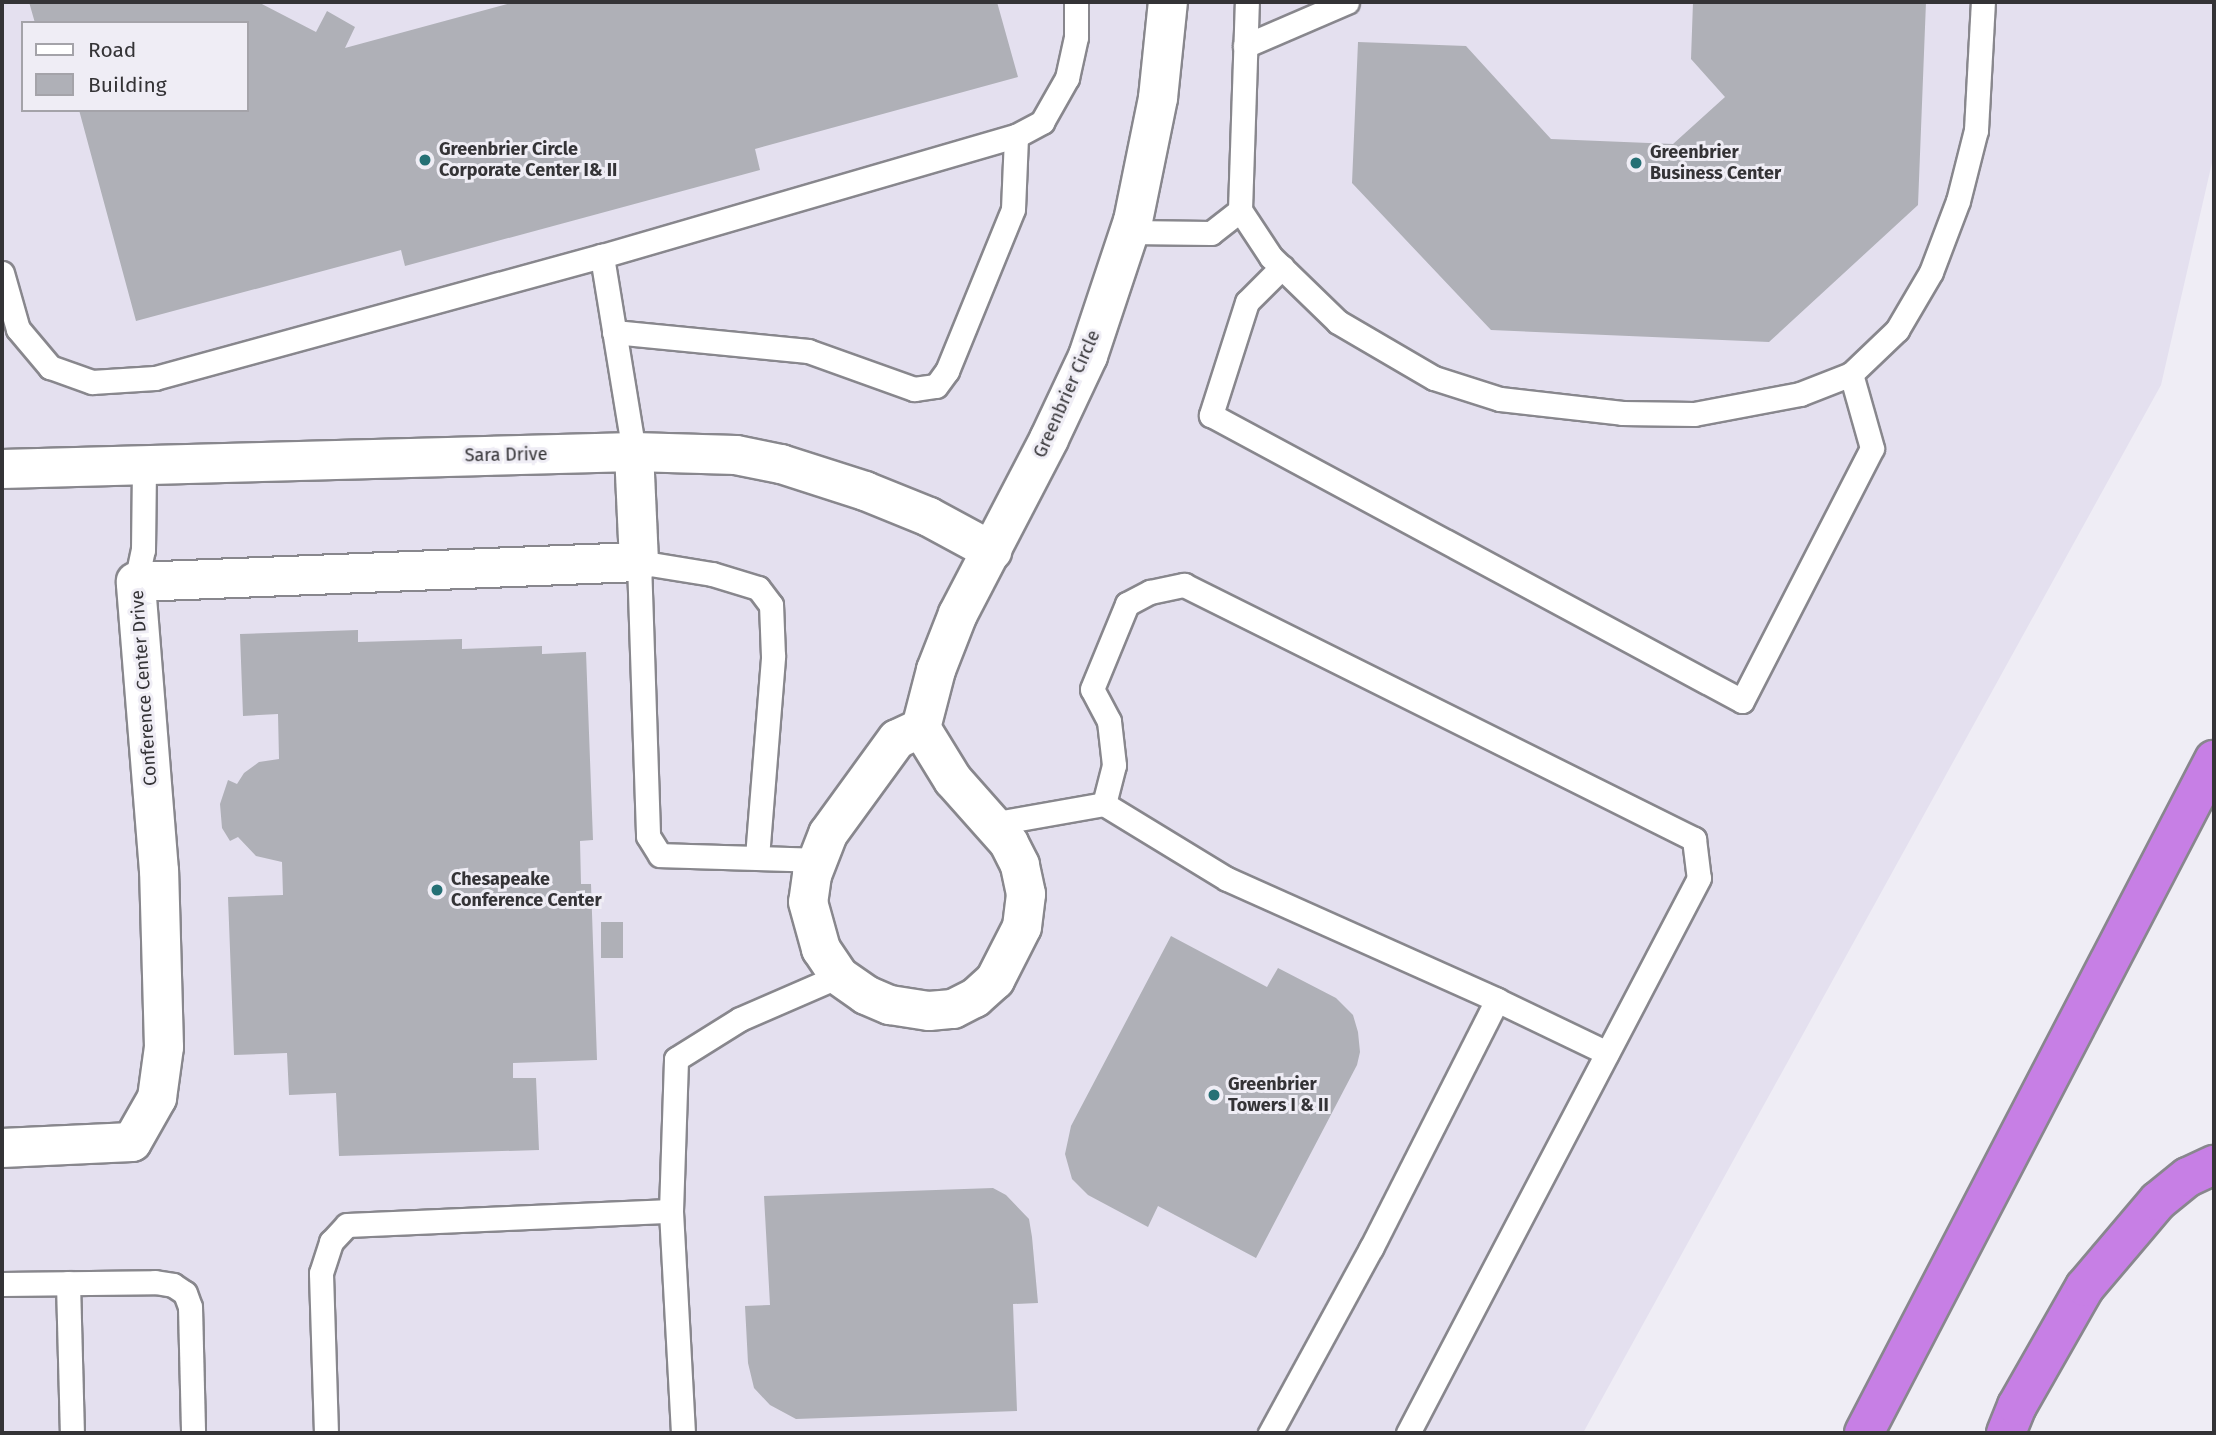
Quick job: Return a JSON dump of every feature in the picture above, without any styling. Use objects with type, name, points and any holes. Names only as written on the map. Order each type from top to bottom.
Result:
[{"type":"highway","points":[[1864,1433],[2214,760]]},
{"type":"highway","points":[[2006,1433],[2017,1406],[2085,1287],[2158,1201],[2189,1177],[2214,1165]]},
{"type":"street","name":"Greenbrier Circle","points":[[921,728],[936,670],[958,614],[1088,356],[1129,232],[1158,98],[1168,2]]},
{"type":"street","name":"Sara Drive","points":[[2,469],[634,452],[736,454],[781,464],[865,491],[929,517],[992,551]]},
{"type":"street","points":[[634,452],[639,562]]},
{"type":"street","name":"Conference Center Drive","points":[[2,1148],[132,1142],[157,1098],[164,1047],[159,872],[136,582],[639,562]]},
{"type":"street","points":[[921,728],[953,780],[991,824],[1009,843],[1020,865],[1026,894],[1022,927],[995,980],[975,998],[953,1009],[929,1011],[890,1005],[866,995],[839,976],[821,950],[810,914],[810,889],[828,834],[897,739],[921,728]]},
{"type":"lane","points":[[2,273],[18,328],[50,367],[92,382],[155,378],[602,256],[1016,136],[1042,122],[1067,78],[1076,37],[1076,2]]},
{"type":"lane","points":[[1247,2],[1240,210],[1271,257],[1338,322],[1434,378],[1500,399],[1622,413],[1694,414],[1800,394],[1851,374],[1897,330],[1931,272],[1958,201],[1976,130],[1983,2]]},
{"type":"lane","points":[[1245,46],[1347,2]]},
{"type":"lane","points":[[614,332],[807,351],[914,389],[936,386],[947,371],[1013,209],[1016,136]]},
{"type":"lane","points":[[1129,232],[1211,233],[1240,210]]},
{"type":"lane","points":[[602,256],[634,452]]},
{"type":"lane","points":[[1282,267],[1247,302],[1211,415],[1742,701],[1872,448],[1851,374]]},
{"type":"lane","points":[[136,582],[143,550],[144,465]]},
{"type":"lane","points":[[757,857],[773,656],[771,605],[758,588],[712,574],[639,562],[648,836],[660,855],[819,860]]},
{"type":"lane","points":[[1104,804],[1114,765],[1110,721],[1092,689],[1127,604],[1150,592],[1184,585],[1694,839],[1699,878],[1408,1433]]},
{"type":"lane","points":[[991,824],[1104,804],[1227,879],[1497,1000],[1607,1053]]},
{"type":"lane","points":[[683,1433],[671,1211],[676,1059],[740,1019],[839,976]]},
{"type":"lane","points":[[1270,1433],[1371,1248],[1497,1000]]},
{"type":"lane","points":[[326,1433],[321,1273],[331,1242],[347,1225],[671,1211]]},
{"type":"lane","points":[[2,1284],[155,1282],[173,1285],[185,1293],[190,1307],[193,1433]]},
{"type":"lane","points":[[68,1283],[72,1433]]},
{"type":"shaded area","points":[[2,2],[2214,2],[2214,154],[2161,385],[1583,1433],[2,1433]]},
{"type":"building","name":"Greenbrier Circle Corporate Center I& II","points":[[29,2],[258,2],[316,32],[327,11],[355,27],[345,48],[515,2],[997,2],[1018,77],[755,149],[760,170],[405,266],[401,250],[136,321],[80,112],[248,112],[248,21],[34,21]]},
{"type":"building","name":"Greenbrier Business Center","points":[[1693,2],[1926,2],[1918,205],[1769,342],[1491,330],[1352,183],[1358,42],[1466,46],[1551,139],[1673,144],[1725,97],[1691,59]]},
{"type":"building","name":"Chesapeake Conference Center","points":[[358,630],[358,642],[462,639],[462,649],[542,646],[542,654],[586,652],[593,840],[580,841],[581,884],[591,884],[597,1060],[513,1063],[513,1078],[536,1078],[539,1150],[339,1156],[336,1093],[289,1095],[287,1053],[234,1055],[228,897],[283,895],[282,862],[256,856],[238,837],[230,841],[222,828],[220,804],[228,780],[237,784],[244,773],[259,762],[279,759],[278,714],[243,716],[240,634]]},
{"type":"building","points":[[601,922],[623,922],[623,958],[601,958]]},
{"type":"building","name":"Greenbrier Towers I & II","points":[[1171,936],[1267,987],[1278,968],[1336,998],[1353,1015],[1358,1032],[1360,1052],[1357,1065],[1256,1258],[1158,1206],[1148,1227],[1088,1195],[1072,1179],[1065,1154],[1071,1126]]},
{"type":"building","points":[[993,1188],[1006,1195],[1029,1219],[1032,1237],[1038,1303],[1013,1304],[1017,1411],[796,1419],[770,1405],[754,1388],[748,1363],[745,1306],[770,1305],[764,1196]]},
{"type":"place","name":"Greenbrier Circle Corporate Center I& II","points":[[425,160]]},
{"type":"place","name":"Greenbrier Business Center","points":[[1636,163]]},
{"type":"place","name":"Chesapeake Conference Center","points":[[437,890]]},
{"type":"place","name":"Greenbrier Towers I & II","points":[[1214,1095]]}]
